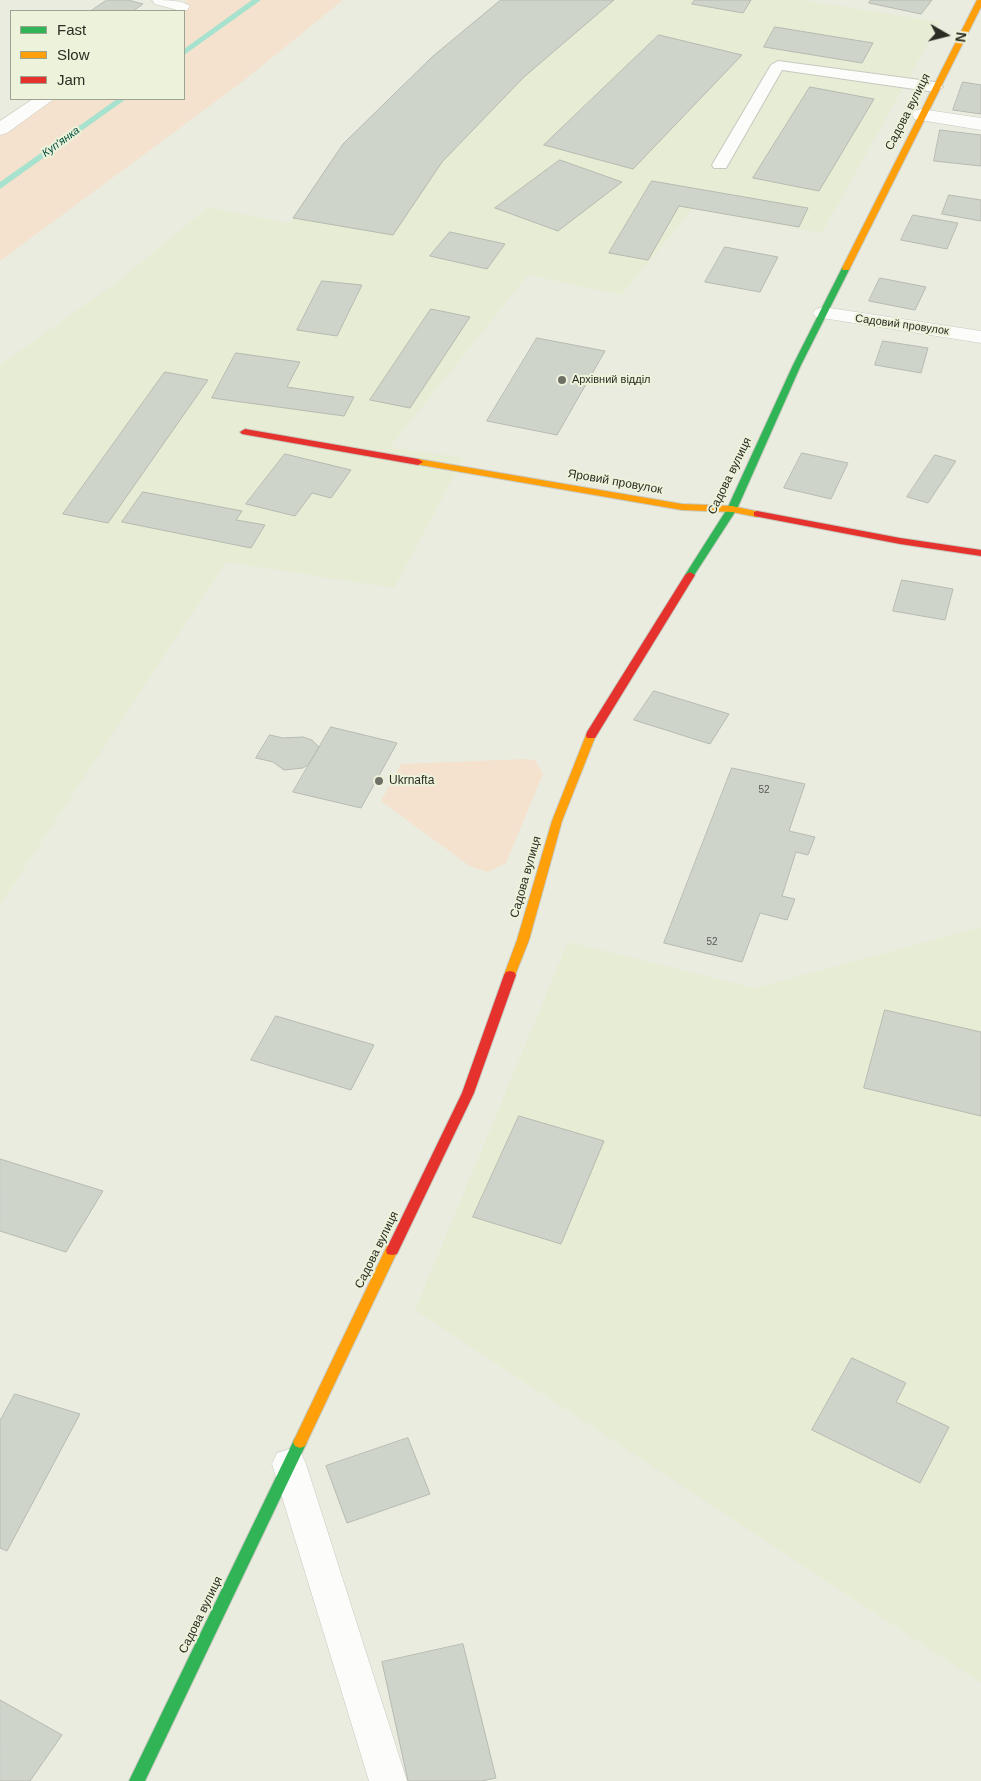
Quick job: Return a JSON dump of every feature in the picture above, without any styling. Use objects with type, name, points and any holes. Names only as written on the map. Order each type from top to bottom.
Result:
[{"type":"street","points":[[161,0],[182,6]]},
{"type":"street","name":"Садова вулиця","points":[[136,1781],[468,1094],[523,940],[556,821],[593,729],[732,509],[797,365],[935,87],[981,0]]},
{"type":"street","points":[[0,129],[44,100]]},
{"type":"street","points":[[921,115],[981,124]]},
{"type":"street","name":"Садовий провулок","points":[[823,313],[981,336]]},
{"type":"street","name":"Яровий провулок","points":[[245,432],[682,508],[732,509],[900,541],[981,553]]},
{"type":"street","points":[[289,1464],[388,1781]]},
{"type":"lane","points":[[720,165],[778,65],[935,87]]},
{"type":"shaded area","points":[[188,0],[343,0],[242,82],[0,261],[0,129],[43,100],[185,100],[185,10],[173,10]]},
{"type":"shaded area","points":[[505,0],[801,0],[940,22],[822,233],[693,209],[621,295],[528,275],[390,447],[464,458],[394,588],[226,562],[0,905],[0,365],[121,279],[208,207],[289,223],[343,144]]},
{"type":"shaded area","points":[[535,760],[543,774],[506,863],[488,872],[471,867],[381,801],[401,764]]},
{"type":"shaded area","points":[[981,927],[981,1683],[415,1310],[568,942],[755,988]]},
{"type":"building","points":[[107,0],[128,0],[143,4],[134,10],[92,10]]},
{"type":"building","points":[[501,0],[614,0],[524,77],[442,162],[393,235],[293,218],[343,144],[432,57]]},
{"type":"building","points":[[695,0],[751,0],[743,13],[692,4]]},
{"type":"building","points":[[871,0],[932,0],[921,14],[869,3]]},
{"type":"building","points":[[775,27],[873,43],[862,63],[764,47]]},
{"type":"building","points":[[659,35],[742,55],[633,169],[544,145]]},
{"type":"building","points":[[963,82],[981,85],[981,114],[953,110]]},
{"type":"building","points":[[810,87],[874,99],[819,191],[753,178]]},
{"type":"building","points":[[940,130],[981,135],[981,166],[934,161]]},
{"type":"building","points":[[560,160],[622,182],[558,231],[495,208]]},
{"type":"building","points":[[652,181],[808,208],[799,227],[679,206],[648,260],[609,253]]},
{"type":"building","points":[[949,195],[981,200],[981,221],[942,214]]},
{"type":"building","points":[[913,215],[958,223],[947,249],[901,240]]},
{"type":"building","points":[[450,232],[505,244],[487,269],[430,256]]},
{"type":"building","points":[[725,247],[778,257],[760,292],[705,282]]},
{"type":"building","points":[[880,278],[926,287],[915,310],[869,301]]},
{"type":"building","points":[[322,281],[362,285],[337,336],[297,330]]},
{"type":"building","points":[[431,309],[470,317],[410,408],[370,400]]},
{"type":"building","points":[[537,338],[605,351],[557,435],[487,421]]},
{"type":"building","points":[[883,341],[928,348],[921,373],[875,365]]},
{"type":"building","points":[[236,353],[300,362],[287,387],[354,397],[344,416],[212,398]]},
{"type":"building","points":[[165,372],[208,380],[108,523],[63,514]]},
{"type":"building","points":[[802,453],[848,463],[831,499],[784,488]]},
{"type":"building","points":[[285,454],[351,470],[331,498],[312,493],[295,516],[246,504]]},
{"type":"building","points":[[935,455],[956,461],[928,503],[907,497]]},
{"type":"building","points":[[143,492],[242,511],[236,520],[265,525],[251,548],[122,522]]},
{"type":"building","points":[[902,580],[953,589],[945,620],[893,611]]},
{"type":"building","points":[[654,691],[729,714],[710,744],[634,720]]},
{"type":"building","points":[[331,727],[397,743],[361,808],[293,792]]},
{"type":"building","points":[[270,735],[283,738],[303,737],[312,740],[319,747],[309,764],[303,768],[284,770],[273,762],[256,758]]},
{"type":"building","points":[[732,768],[805,784],[789,831],[815,837],[808,855],[796,852],[782,896],[795,899],[787,920],[760,913],[742,962],[664,943]]},
{"type":"building","points":[[885,1010],[981,1032],[981,1116],[864,1088]]},
{"type":"building","points":[[276,1016],[374,1045],[351,1090],[251,1060]]},
{"type":"building","points":[[519,1116],[604,1141],[561,1244],[473,1217]]},
{"type":"building","points":[[0,1159],[103,1191],[66,1252],[0,1231]]},
{"type":"building","points":[[852,1358],[906,1383],[896,1402],[949,1427],[920,1483],[812,1430]]},
{"type":"building","points":[[15,1394],[80,1414],[7,1551],[0,1548],[0,1421]]},
{"type":"building","points":[[408,1438],[430,1494],[347,1523],[326,1466]]},
{"type":"building","points":[[463,1644],[496,1778],[482,1781],[408,1781],[382,1662]]},
{"type":"building","points":[[0,1700],[62,1735],[30,1781],[0,1781]]},
{"type":"waterway","name":"Куп'янка","points":[[185,52],[257,0]]},
{"type":"waterway","name":"Куп'янка","points":[[0,186],[121,100]]},
{"type":"traffic: fast","points":[[690,575],[732,509],[797,365],[846,268]]},
{"type":"traffic: fast","points":[[137,1781],[300,1442]]},
{"type":"traffic: slow","points":[[846,268],[981,0]]},
{"type":"traffic: slow","points":[[418,462],[682,507],[732,509],[757,514]]},
{"type":"traffic: slow","points":[[510,975],[523,940],[557,821],[591,735]]},
{"type":"traffic: slow","points":[[300,1442],[392,1250]]},
{"type":"traffic: jam","points":[[245,432],[418,462]]},
{"type":"traffic: jam","points":[[757,514],[900,541],[981,553]]},
{"type":"traffic: jam","points":[[591,735],[690,575]]},
{"type":"traffic: jam","points":[[392,1250],[468,1093],[510,975]]},
{"type":"place","name":"Архівний відділ","points":[[562,380]]},
{"type":"place","name":"Ukrnafta","points":[[379,781]]}]
